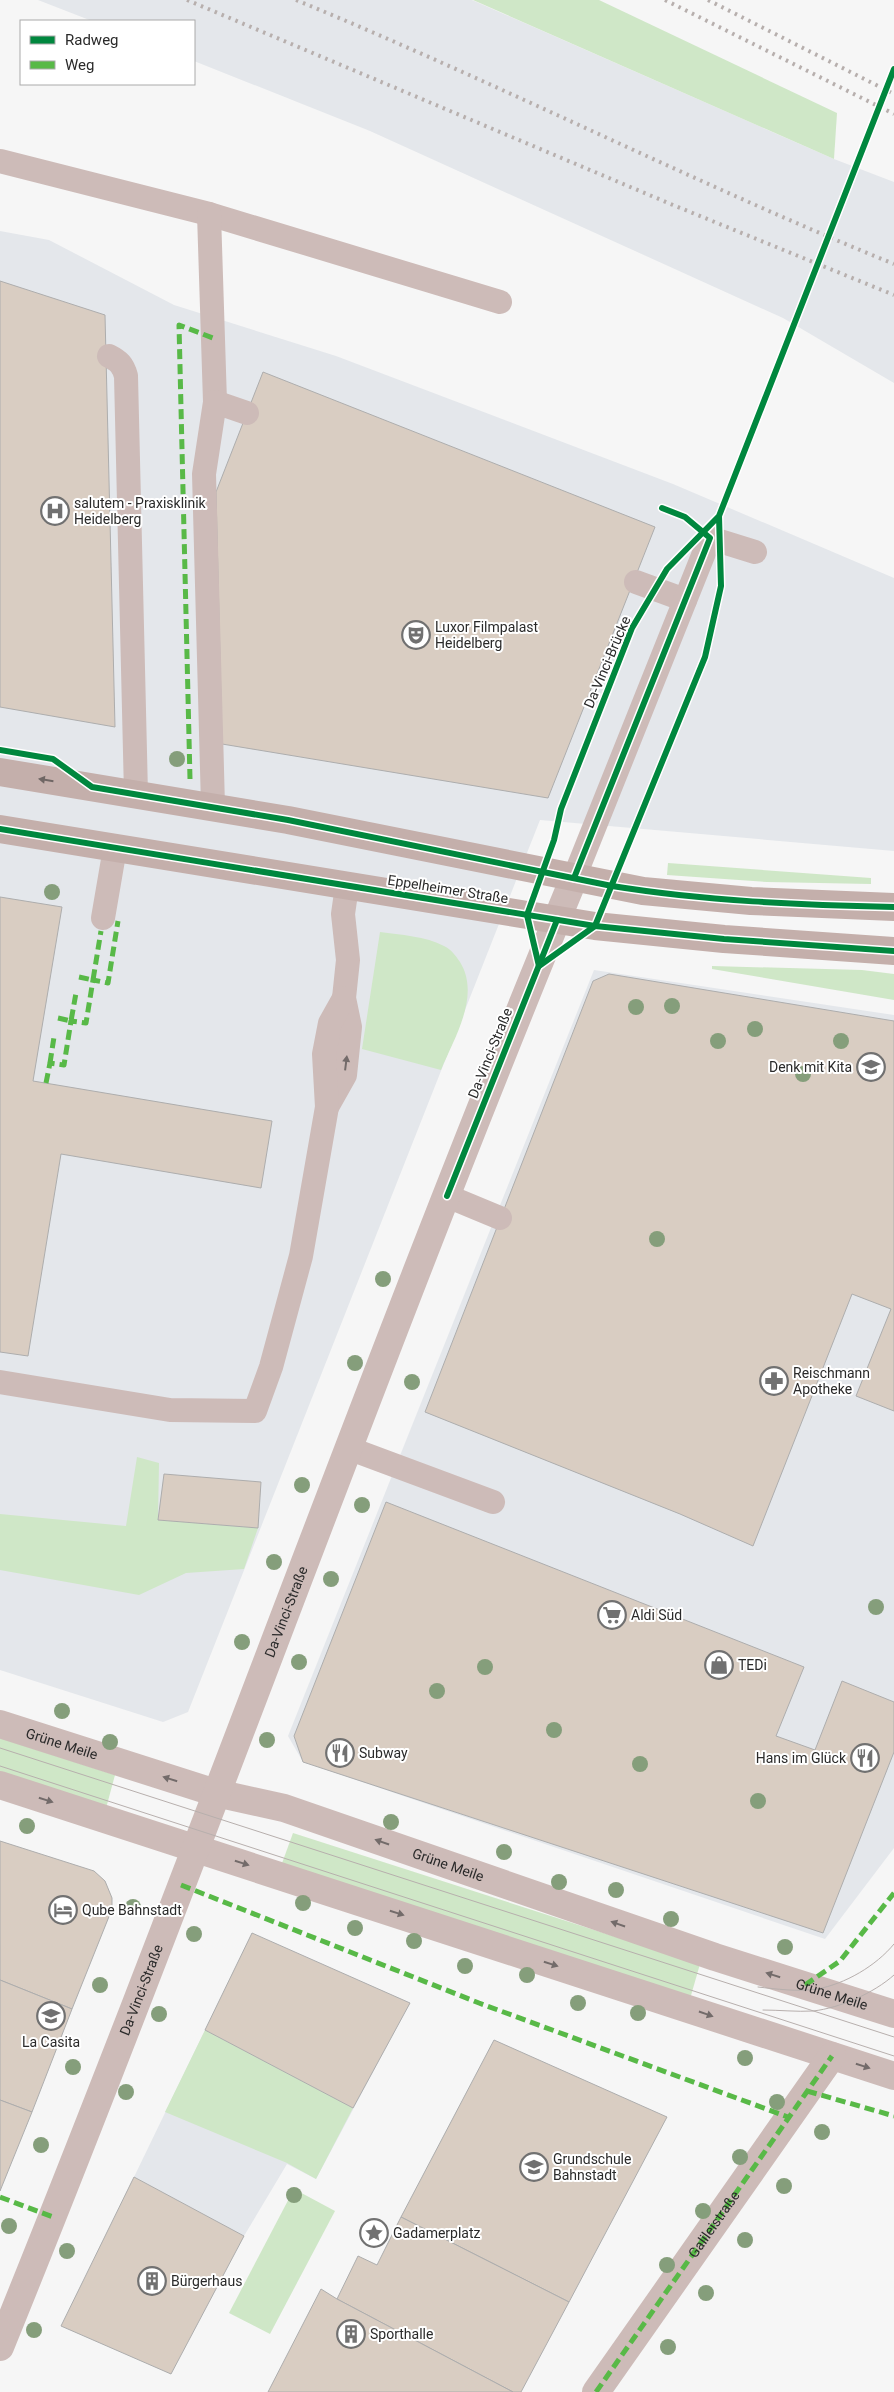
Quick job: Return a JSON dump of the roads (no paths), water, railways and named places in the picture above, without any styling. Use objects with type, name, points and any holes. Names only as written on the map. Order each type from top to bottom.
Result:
[{"type":"main road","points":[[0,772],[213,806],[643,891],[751,901],[894,907]]},
{"type":"main road","name":"Eppelheimer Straße","points":[[0,829],[557,920],[659,933],[894,952]]},
{"type":"street","name":"Da-Vinci-Straße","points":[[0,2347],[89,2129],[348,1448],[574,878]]},
{"type":"street","name":"Grüne Meile","points":[[0,1724],[216,1793],[284,1808],[715,1957],[894,2014]]},
{"type":"street","points":[[0,1785],[894,2076]]},
{"type":"street","name":"Galileistraße","points":[[596,2392],[832,2056]]},
{"type":"lane","points":[[0,161],[209,214],[500,302]]},
{"type":"lane","points":[[209,214],[215,402],[204,474],[213,806]]},
{"type":"lane","points":[[109,356],[118,360],[124,368],[126,376],[136,794]]},
{"type":"lane","points":[[215,402],[247,413]]},
{"type":"lane","points":[[574,878],[710,538],[755,552]]},
{"type":"lane","points":[[636,582],[685,600]]},
{"type":"lane","points":[[103,918],[115,848]]},
{"type":"lane","points":[[0,1382],[170,1410],[255,1411],[271,1367],[301,1256],[326,1107],[324,1054],[330,1023],[344,998],[348,960],[343,914],[347,886]]},
{"type":"lane","points":[[447,1196],[500,1218]]},
{"type":"lane","points":[[348,1448],[493,1502]]},
{"type":"tram line","points":[[0,1748],[894,2037]]},
{"type":"tram line","points":[[0,1766],[894,2056]]},
{"type":"tram line","points":[[758,1987],[787,1990],[828,1987],[869,1967],[894,1944]]},
{"type":"tram line","points":[[763,2010],[813,2011],[834,2007],[867,1994],[894,1975]]},
{"type":"railway","points":[[187,0],[673,205],[894,295]]},
{"type":"railway","points":[[296,0],[446,65],[744,200],[894,264]]},
{"type":"railway","points":[[665,0],[894,114]]},
{"type":"railway","points":[[708,0],[894,94]]},
{"type":"place","name":"salutem - Praxisklinik Heidelberg","points":[[55,511]]},
{"type":"place","name":"Luxor Filmpalast Heidelberg","points":[[416,635]]},
{"type":"place","name":"Denk mit Kita","points":[[871,1067]]},
{"type":"place","name":"Reischmann Apotheke","points":[[774,1381]]},
{"type":"place","name":"Aldi Süd","points":[[612,1615]]},
{"type":"place","name":"TEDi","points":[[719,1665]]},
{"type":"place","name":"Subway","points":[[340,1753]]},
{"type":"place","name":"Hans im Glück","points":[[865,1758]]},
{"type":"place","name":"Qube Bahnstadt","points":[[63,1910]]},
{"type":"place","name":"La Casita","points":[[51,2016]]},
{"type":"place","name":"Grundschule Bahnstadt","points":[[534,2167]]},
{"type":"place","name":"Gadamerplatz","points":[[374,2233]]},
{"type":"place","name":"Bürgerhaus","points":[[152,2281]]},
{"type":"place","name":"Sporthalle","points":[[351,2334]]}]
